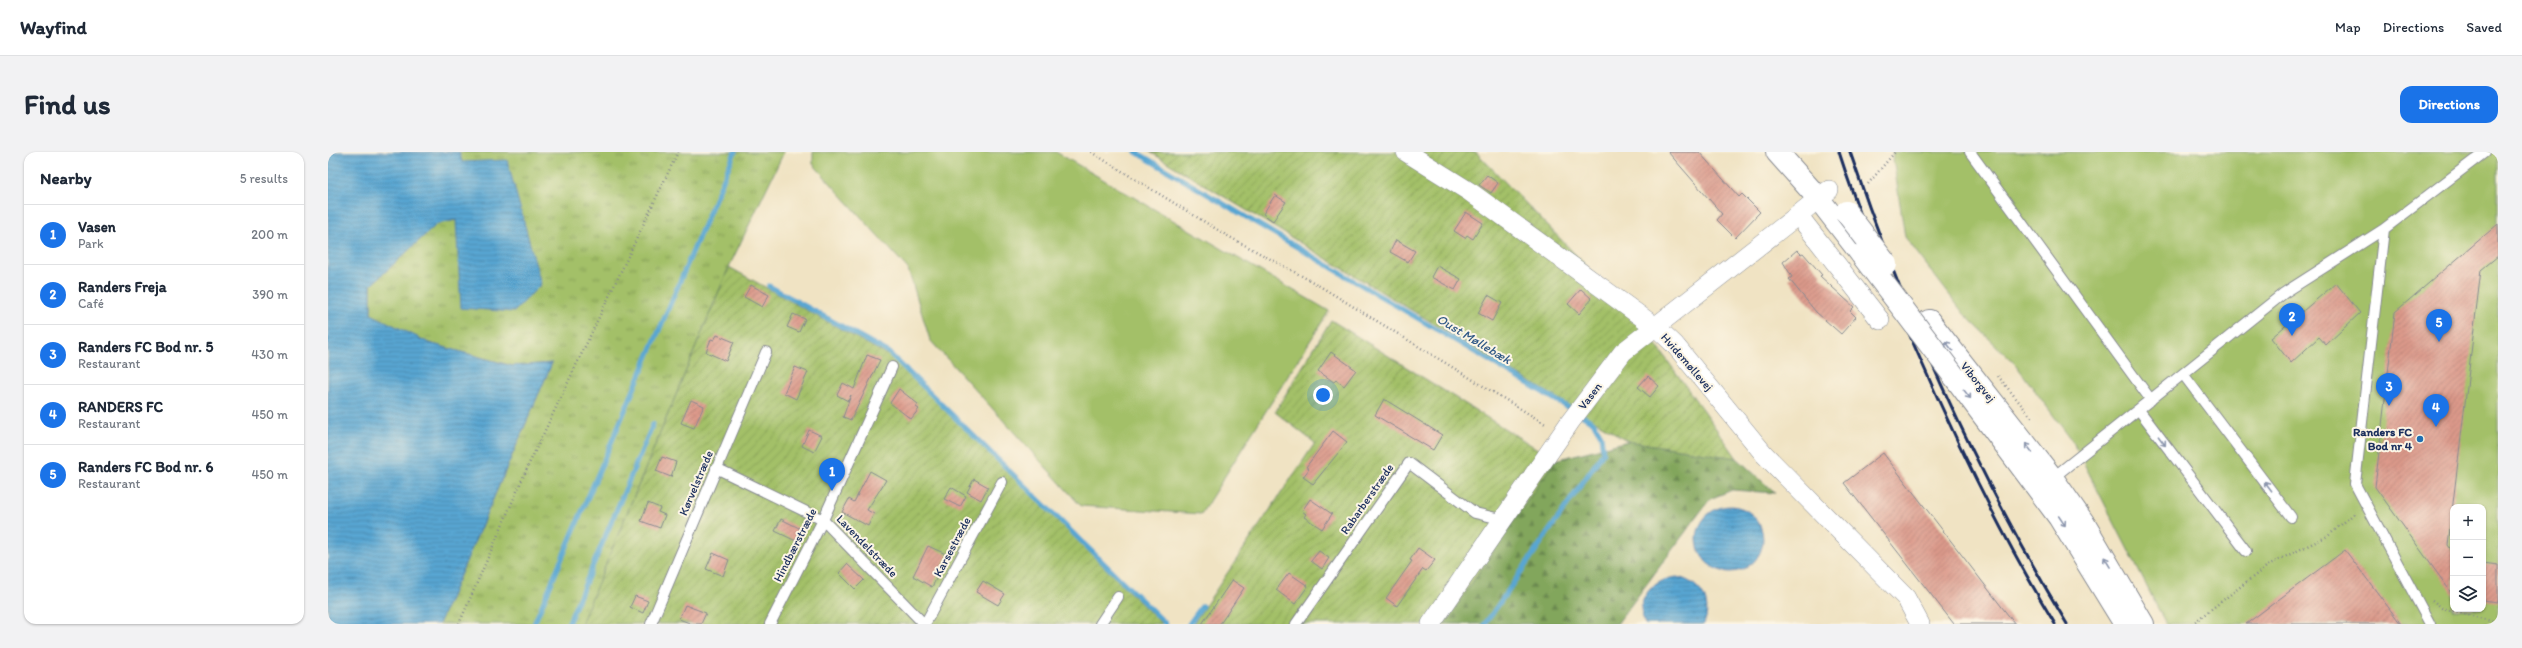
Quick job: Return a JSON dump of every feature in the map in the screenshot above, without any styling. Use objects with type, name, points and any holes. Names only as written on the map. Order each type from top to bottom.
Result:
[{"type":"street","name":"Hvidemøllevej","points":[[1406,152],[1470,192],[1657,328],[1675,345],[1764,454],[1906,598],[1920,624]]},
{"type":"street","name":"Viborgvej","points":[[1777,152],[1823,194],[1846,212],[1929,321],[2046,484],[2083,553],[2124,624]]},
{"type":"street","name":"Viborgvej","points":[[1796,152],[1862,255],[1954,376],[2046,484],[2083,522],[2143,624]]},
{"type":"street","name":"Vasen","points":[[1431,624],[1566,428],[1623,352],[1657,328],[1823,194]]},
{"type":"street","points":[[1798,214],[1880,320]]},
{"type":"lane","points":[[1970,152],[2150,400]]},
{"type":"lane","points":[[2046,484],[2284,292],[2384,229],[2485,152]]},
{"type":"lane","points":[[2384,229],[2355,484],[2430,624]]},
{"type":"lane","name":"Kørvelstræde","points":[[651,624],[766,352]]},
{"type":"lane","name":"Hindbærstræde","points":[[770,624],[823,520],[892,367]]},
{"type":"lane","points":[[2183,374],[2291,517]]},
{"type":"lane","points":[[2139,410],[2246,551]]},
{"type":"lane","name":"Rabarberstræde","points":[[1296,624],[1409,463],[1475,513],[1504,520]]},
{"type":"lane","name":"Lavendelstræde","points":[[716,468],[823,520],[925,624]]},
{"type":"lane","name":"Karsestræde","points":[[925,624],[1002,482]]},
{"type":"lane","points":[[1100,624],[1118,597]]},
{"type":"path","points":[[459,624],[528,466],[678,152]]},
{"type":"path","points":[[1091,152],[1226,235],[1314,282],[1566,428]]},
{"type":"path","points":[[1868,184],[1895,152]]},
{"type":"path","points":[[2192,624],[2270,564],[2328,536],[2366,504]]},
{"type":"path","points":[[2420,605],[2430,600],[2435,601],[2442,608],[2498,623]]},
{"type":"green space","points":[[459,152],[784,152],[729,267],[581,624],[439,624],[552,363],[513,366],[429,343],[371,314],[371,285],[437,224],[456,220],[462,162]]},
{"type":"green space","points":[[813,152],[1056,152],[1329,311],[1201,514],[1081,506],[930,340],[908,269],[813,164]]},
{"type":"green space","points":[[1150,152],[1476,152],[1637,318],[1737,458],[1628,441]]},
{"type":"green space","points":[[1892,152],[2498,152],[2498,624],[2166,624],[2073,442],[2016,365],[1964,314],[1905,237]]},
{"type":"green space","points":[[729,267],[893,358],[1162,624],[581,624]]},
{"type":"green space","points":[[1331,320],[1555,460],[1444,624],[1193,624],[1315,443],[1275,412]]},
{"type":"green space","points":[[1628,441],[1737,458],[1775,493],[1732,490],[1710,499],[1617,624],[1444,624],[1555,460]]},
{"type":"water","points":[[328,152],[459,152],[462,162],[507,160],[541,284],[514,312],[461,308],[456,220],[437,224],[371,285],[371,314],[429,343],[512,366],[552,363],[439,624],[328,624]]},
{"type":"water","points":[[1730,506],[1743,509],[1753,516],[1760,526],[1763,539],[1760,552],[1753,562],[1743,569],[1730,572],[1717,569],[1707,562],[1700,552],[1697,539],[1700,526],[1707,516],[1717,509]]},
{"type":"water","points":[[1677,577],[1692,583],[1702,594],[1707,608],[1704,624],[1645,624],[1642,615],[1642,607],[1648,592],[1653,586],[1660,582]]},
{"type":"building","points":[[1668,152],[1699,152],[1739,197],[1742,194],[1760,212],[1735,238],[1717,220],[1722,214]]},
{"type":"building","points":[[1487,175],[1498,183],[1491,193],[1479,185]]},
{"type":"building","points":[[1275,195],[1286,202],[1273,221],[1263,214]]},
{"type":"building","points":[[1466,212],[1483,223],[1473,239],[1467,235],[1465,238],[1454,231]]},
{"type":"building","points":[[2498,224],[2498,256],[2481,270],[2453,504],[2450,504],[2448,545],[2450,548],[2450,591],[2375,487],[2395,312]]},
{"type":"building","points":[[1396,240],[1415,251],[1408,262],[1390,252]]},
{"type":"building","points":[[1797,250],[1801,254],[1803,253],[1822,275],[1820,276],[1854,307],[1850,311],[1856,317],[1841,334],[1816,312],[1789,279],[1792,277],[1783,262]]},
{"type":"building","points":[[1437,266],[1461,279],[1455,290],[1431,277]]},
{"type":"building","points":[[2336,283],[2360,313],[2326,345],[2319,337],[2291,363],[2271,338]]},
{"type":"building","points":[[751,285],[769,295],[762,307],[744,297]]},
{"type":"building","points":[[1581,289],[1592,299],[1579,314],[1568,304]]},
{"type":"building","points":[[1488,295],[1502,303],[1492,321],[1478,313]]},
{"type":"building","points":[[793,314],[805,319],[799,332],[787,327]]},
{"type":"building","points":[[717,335],[734,342],[726,361],[706,352],[711,339],[714,340]]},
{"type":"building","points":[[1331,352],[1356,370],[1344,386],[1336,380],[1334,382],[1318,371]]},
{"type":"building","points":[[867,355],[880,360],[851,420],[843,417],[851,395],[848,401],[837,395],[843,383],[854,389]]},
{"type":"building","points":[[795,367],[808,372],[796,399],[784,393]]},
{"type":"building","points":[[1648,376],[1659,386],[1650,397],[1638,387]]},
{"type":"building","points":[[899,389],[918,404],[916,407],[919,409],[911,419],[890,403]]},
{"type":"building","points":[[1384,399],[1442,435],[1433,450],[1375,415]]},
{"type":"building","points":[[691,400],[704,406],[694,428],[681,423]]},
{"type":"building","points":[[809,430],[822,436],[814,452],[802,446]]},
{"type":"building","points":[[1333,431],[1347,442],[1313,484],[1303,477],[1309,469],[1306,467]]},
{"type":"building","points":[[1883,453],[2015,624],[1954,624],[1844,483]]},
{"type":"building","points":[[662,457],[676,462],[671,477],[656,471]]},
{"type":"building","points":[[870,471],[886,480],[867,510],[874,514],[868,526],[842,512],[849,499],[854,502]]},
{"type":"building","points":[[974,479],[988,487],[981,500],[967,492]]},
{"type":"building","points":[[951,487],[966,496],[960,507],[944,499]]},
{"type":"building","points":[[1310,499],[1332,514],[1322,529],[1304,517],[1306,514],[1302,511]]},
{"type":"building","points":[[648,503],[660,508],[658,512],[665,515],[660,528],[641,521]]},
{"type":"building","points":[[781,519],[801,529],[796,541],[775,531]]},
{"type":"building","points":[[928,546],[948,555],[932,587],[913,576]]},
{"type":"building","points":[[1418,548],[1435,560],[1426,571],[1423,569],[1397,606],[1386,598],[1412,561],[1410,560]]},
{"type":"building","points":[[2345,550],[2401,624],[2246,624],[2294,588]]},
{"type":"building","points":[[1319,551],[1329,558],[1322,569],[1311,561]]},
{"type":"building","points":[[713,553],[729,560],[723,576],[706,569]]},
{"type":"building","points":[[2486,563],[2498,565],[2498,602],[2486,600]]},
{"type":"building","points":[[847,564],[864,580],[855,589],[839,573]]},
{"type":"building","points":[[1289,573],[1308,586],[1295,604],[1276,590]]},
{"type":"building","points":[[1232,580],[1244,588],[1220,624],[1202,624]]},
{"type":"building","points":[[983,581],[1005,594],[998,605],[976,592]]},
{"type":"building","points":[[635,596],[648,601],[643,613],[630,607]]},
{"type":"building","points":[[685,605],[706,613],[701,624],[692,624],[679,619]]},
{"type":"waterway","points":[[534,624],[735,152]]},
{"type":"waterway","name":"Oust Møllebæk","points":[[1136,152],[1593,422],[1601,435],[1603,453],[1485,624]]},
{"type":"waterway","points":[[769,286],[888,352],[1166,624]]},
{"type":"waterway","points":[[568,624],[653,424]]},
{"type":"waterway","points":[[1189,624],[1202,606]]},
{"type":"railway","points":[[1839,152],[1857,206],[1878,259],[1899,311],[1937,396],[1968,463],[2001,528],[2055,624]]},
{"type":"railway","points":[[1850,152],[1871,213],[1895,274],[1919,334],[1946,394],[2003,511],[2067,624]]},
{"type":"place","name":"Randers Freja","points":[[2292,336]]},
{"type":"place","name":"Randers FC Bod nr. 6","points":[[2439,342]]},
{"type":"place","name":"Randers FC Bod nr. 5","points":[[2389,406]]},
{"type":"place","name":"RANDERS FC","points":[[2436,427]]},
{"type":"place","name":"Randers FC Bod nr 4","points":[[2420,439]]},
{"type":"place","name":"Vasen","points":[[832,491]]}]
